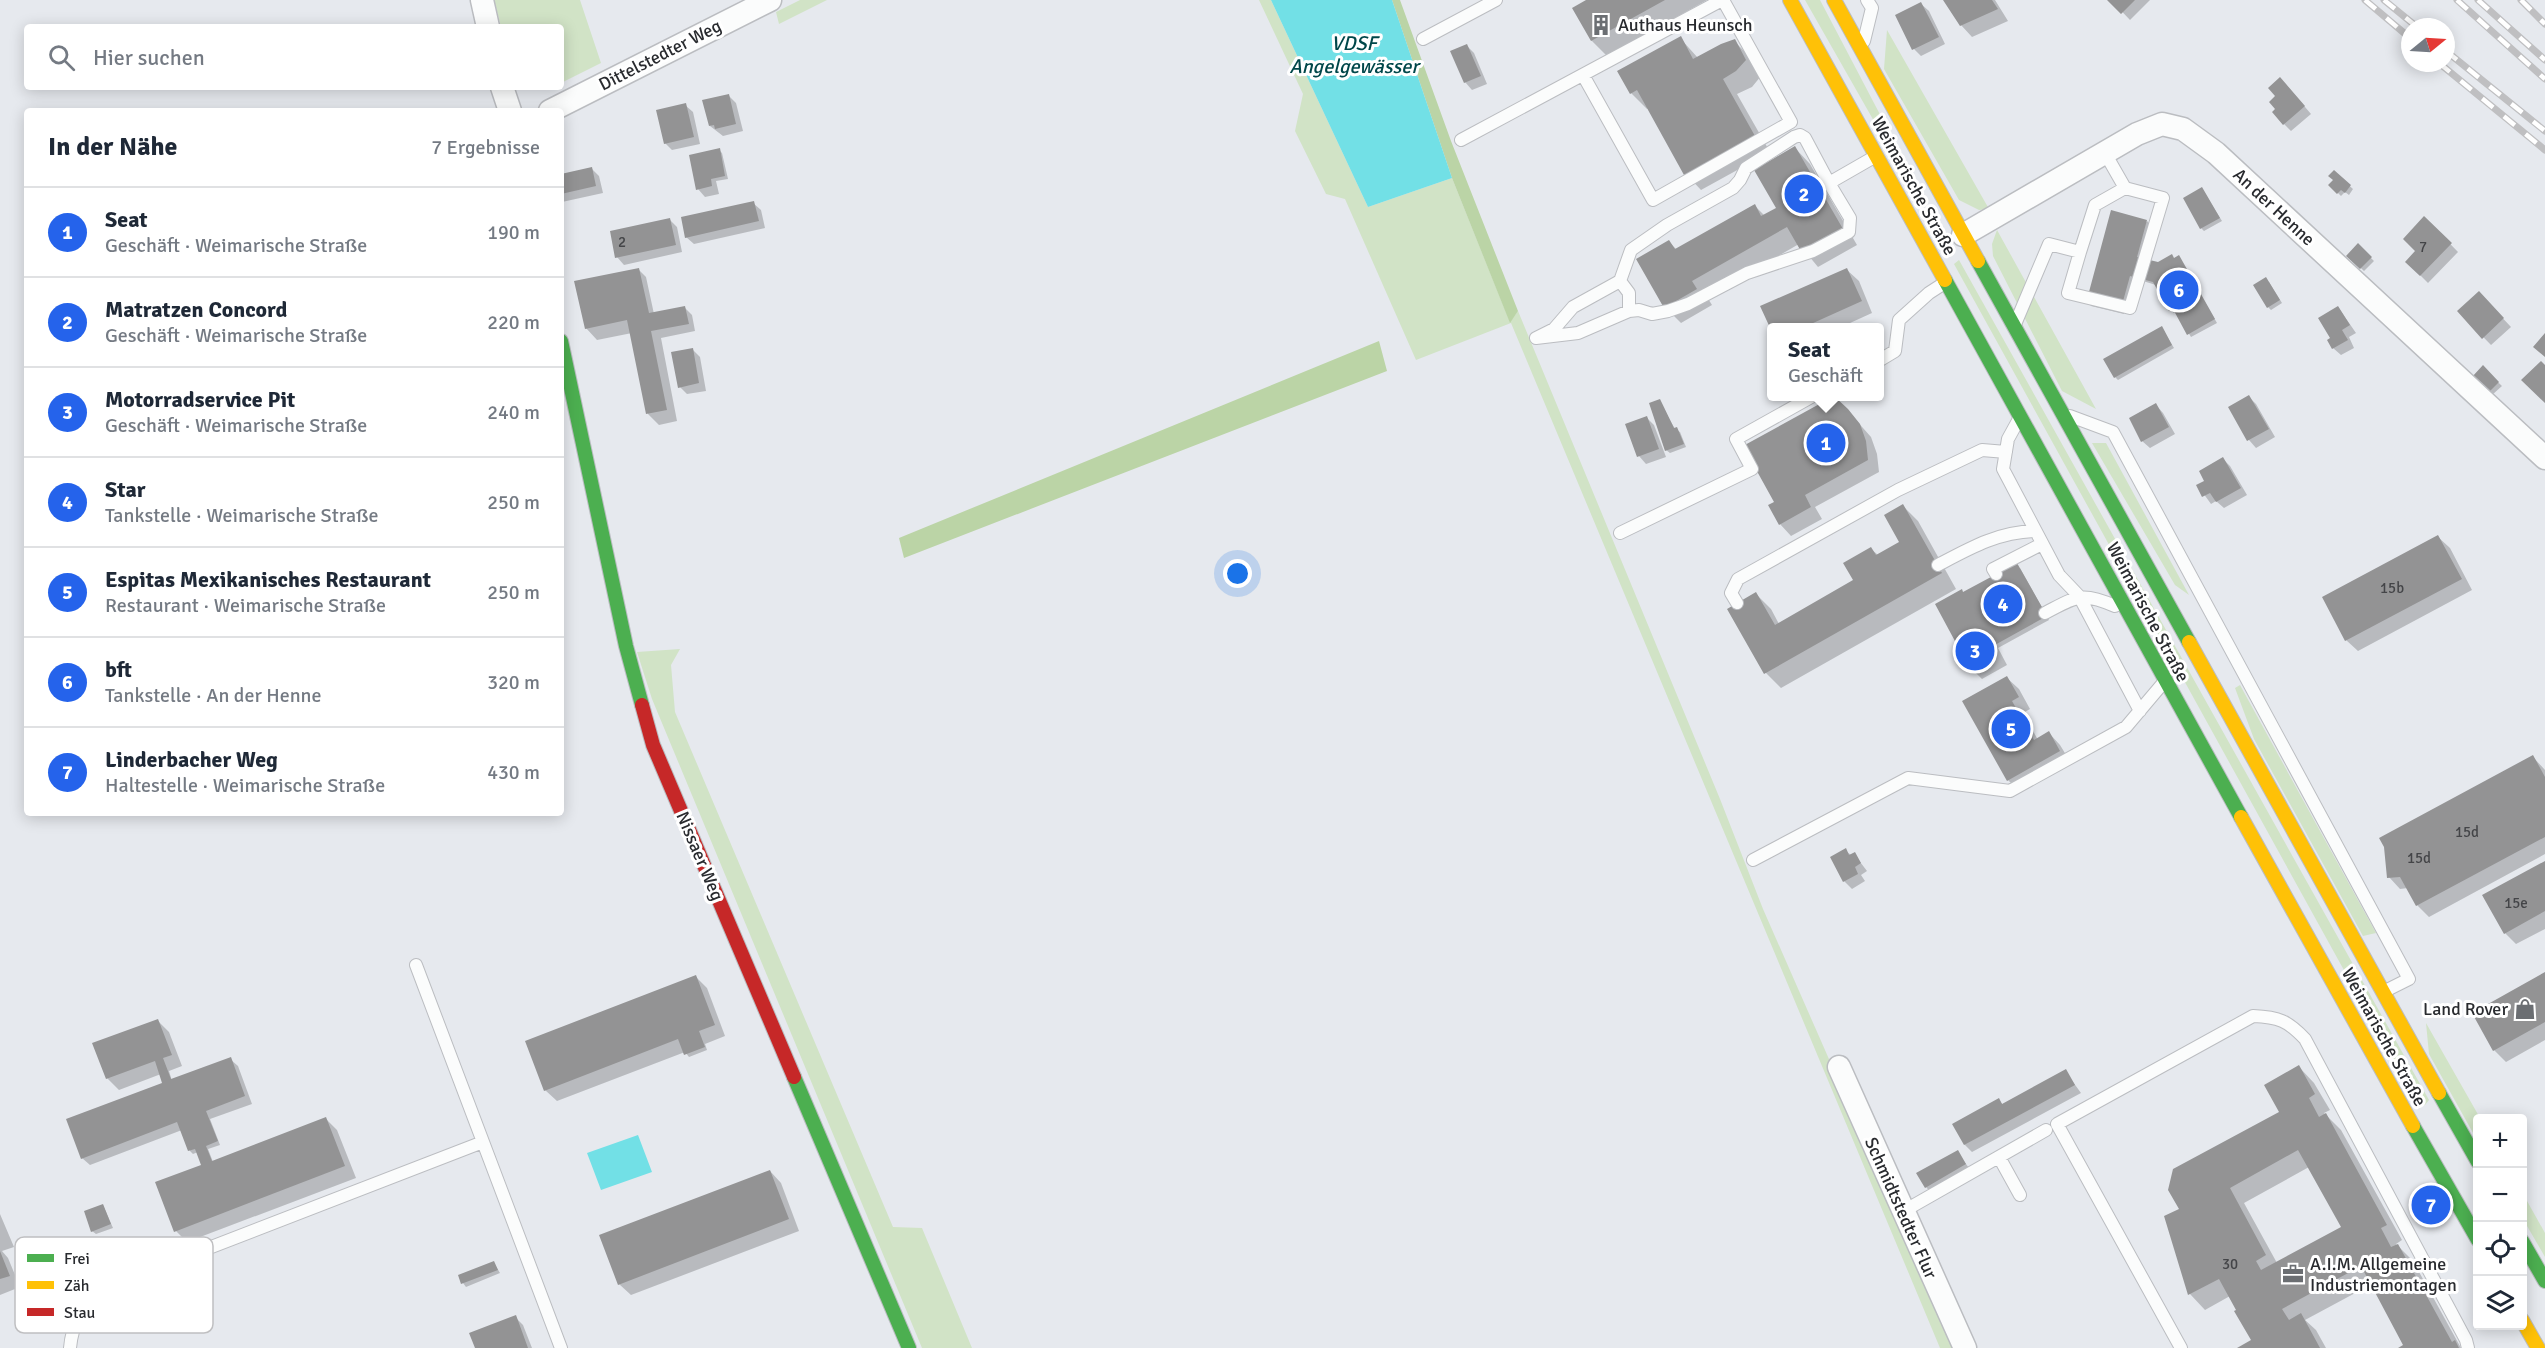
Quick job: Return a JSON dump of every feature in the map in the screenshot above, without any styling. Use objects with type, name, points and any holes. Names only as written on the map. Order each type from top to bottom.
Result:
[{"type":"main road","name":"Weimarische Straße","points":[[1790,0],[1877,155],[1945,245],[2014,325],[2382,993],[2473,1153]]},
{"type":"main road","name":"Weimarische Straße","points":[[1834,0],[1861,51],[1945,245],[1947,281],[2165,682],[2473,1231]]},
{"type":"main road","name":"Nissaer Weg","points":[[564,355],[626,646],[653,745],[909,1348]]},
{"type":"main road","points":[[2527,1248],[2545,1281]]},
{"type":"main road","points":[[2527,1327],[2538,1348]]},
{"type":"street","points":[[482,0],[487,24]]},
{"type":"street","name":"Dittelstedter Weg","points":[[556,108],[770,0]]},
{"type":"street","points":[[503,90],[509,108]]},
{"type":"street","name":"An der Henne","points":[[1945,245],[2137,134],[2162,124],[2183,129],[2216,153],[2545,458]]},
{"type":"street","name":"Schmidtstedter Flur","points":[[1839,1067],[1902,1212],[1965,1348]]},
{"type":"lane","points":[[1423,39],[1496,0]]},
{"type":"lane","points":[[1461,140],[1722,0],[1791,122],[1653,200],[1583,75]]},
{"type":"lane","points":[[1861,51],[1872,8],[1868,0]]},
{"type":"lane","points":[[1800,135],[1805,138],[1829,183],[1850,218],[1849,232],[1814,251],[1747,273],[1688,304],[1668,311],[1652,314],[1639,310],[1629,311],[1578,333],[1536,338],[1554,329],[1573,307],[1620,281],[1630,250],[1667,225],[1733,188],[1746,168],[1794,137],[1800,135]]},
{"type":"lane","points":[[2105,153],[2125,188]]},
{"type":"lane","points":[[1829,183],[1877,155]]},
{"type":"lane","points":[[2125,188],[2163,198],[2130,308],[2068,293],[2080,252],[2095,205],[2125,188]]},
{"type":"lane","points":[[2014,325],[2049,244],[2080,252]]},
{"type":"lane","points":[[1620,281],[1629,293],[1629,311]]},
{"type":"lane","points":[[1884,358],[1895,351],[1899,320],[1929,293],[1947,281]]},
{"type":"lane","points":[[1620,533],[1752,469],[1736,439],[1804,401]]},
{"type":"lane","points":[[2064,414],[2113,432],[2409,979],[2382,993]]},
{"type":"lane","points":[[2022,416],[2008,439],[2003,469],[2060,575],[2079,596],[2140,711]]},
{"type":"lane","points":[[1737,603],[1731,593],[1738,579],[1887,495],[1982,450],[2006,452]]},
{"type":"lane","points":[[1938,565],[1986,540],[2006,533],[2035,531]]},
{"type":"lane","points":[[1996,574],[1993,569],[2042,544]]},
{"type":"lane","points":[[2045,613],[2079,596],[2098,598],[2127,612]]},
{"type":"lane","points":[[1753,860],[1908,778],[2010,791],[2126,727],[2165,682]]},
{"type":"lane","points":[[416,966],[561,1348]]},
{"type":"lane","points":[[1902,1212],[2253,1016],[2273,1017],[2291,1024],[2305,1040],[2466,1340],[2468,1348]]},
{"type":"lane","points":[[2052,1127],[2181,1348]]},
{"type":"lane","points":[[213,1246],[483,1142]]},
{"type":"lane","points":[[1999,1157],[2020,1195]]},
{"type":"green space","points":[[494,0],[580,0],[601,63],[564,82],[564,24],[500,24]]},
{"type":"green space","points":[[800,0],[827,0],[779,24],[776,12]]},
{"type":"green space","points":[[1259,0],[1271,0],[1368,207],[1452,178],[1510,322],[1518,311],[1720,799],[1763,909],[1956,1348],[1940,1348],[1511,323],[1416,360],[1345,199],[1326,194],[1295,131],[1303,94]]},
{"type":"green space","points":[[1392,0],[1400,0],[1451,141],[1518,311],[1510,323],[1452,178]]},
{"type":"green space","points":[[1805,0],[1820,0],[1907,166],[1891,151]]},
{"type":"green space","points":[[1887,30],[1989,209],[1979,210],[1959,200],[1884,69]]},
{"type":"green space","points":[[1997,230],[2096,409],[2062,391],[1993,256],[1992,244]]},
{"type":"green space","points":[[1959,260],[2429,1100],[2425,1105],[2419,1106],[1954,264]]},
{"type":"green space","points":[[1379,341],[1387,371],[904,558],[899,538]]},
{"type":"green space","points":[[2092,443],[2106,443],[2189,595],[2175,585]]},
{"type":"green space","points":[[680,649],[671,665],[675,712],[893,1227],[922,1228],[972,1348],[922,1348],[652,699],[637,652]]},
{"type":"green space","points":[[2240,685],[2376,933],[2363,936],[2254,739],[2235,688]]},
{"type":"green space","points":[[2426,1023],[2478,1114],[2473,1114],[2473,1133],[2429,1054]]},
{"type":"green space","points":[[2527,1201],[2545,1233],[2545,1257],[2527,1226]]},
{"type":"water","name":"VDSF Angelgewässer","points":[[1271,0],[1392,0],[1452,178],[1368,207]]},
{"type":"water","points":[[638,1135],[652,1172],[601,1190],[587,1153]]},
{"type":"building","name":"Authaus Heunsch","points":[[1586,0],[1665,0],[1591,41],[1572,8]]},
{"type":"building","points":[[1943,0],[1992,0],[1998,9],[1960,26]]},
{"type":"building","points":[[2107,0],[2135,0],[2121,14]]},
{"type":"building","points":[[1921,2],[1939,37],[1912,50],[1895,15]]},
{"type":"building","points":[[1681,36],[1693,59],[1735,39],[1746,60],[1736,71],[1723,79],[1755,136],[1684,175],[1637,90],[1630,94],[1617,71]]},
{"type":"building","points":[[1467,44],[1481,76],[1464,83],[1450,51]]},
{"type":"building","points":[[2280,77],[2305,106],[2283,125],[2272,112],[2275,109],[2269,102],[2275,96],[2268,88]]},
{"type":"building","points":[[729,94],[736,124],[715,129],[714,125],[709,126],[702,100]]},
{"type":"building","points":[[686,103],[694,137],[664,144],[656,110]]},
{"type":"building","points":[[1795,146],[1843,229],[1802,253],[1787,227],[1692,281],[1697,289],[1664,308],[1636,259],[1669,240],[1675,249],[1755,204],[1761,216],[1776,208],[1754,170]]},
{"type":"building","points":[[720,148],[725,176],[711,179],[712,186],[696,190],[689,155]]},
{"type":"building","points":[[592,167],[596,186],[564,193],[564,173]]},
{"type":"building","points":[[2334,170],[2351,185],[2345,193],[2341,190],[2337,194],[2328,185],[2333,180],[2328,176]]},
{"type":"building","points":[[2202,187],[2220,218],[2200,229],[2183,198]]},
{"type":"building","points":[[754,201],[759,221],[685,238],[681,217]]},
{"type":"building","points":[[2111,210],[2147,220],[2137,257],[2158,262],[2172,254],[2174,258],[2179,255],[2215,319],[2187,335],[2173,309],[2169,311],[2153,282],[2130,276],[2120,312],[2086,303]]},
{"type":"building","points":[[2424,216],[2452,243],[2420,276],[2405,262],[2415,251],[2403,239]]},
{"type":"building","points":[[670,218],[676,245],[615,258],[610,231]]},
{"type":"building","points":[[2358,243],[2372,257],[2360,269],[2346,256]]},
{"type":"building","points":[[639,268],[649,313],[685,306],[689,324],[651,331],[667,410],[646,414],[627,320],[585,329],[574,281]]},
{"type":"building","points":[[1847,268],[1862,301],[1813,323],[1768,323],[1760,306]]},
{"type":"building","points":[[2266,277],[2280,300],[2267,308],[2253,285]]},
{"type":"building","points":[[2479,291],[2504,318],[2482,339],[2457,311]]},
{"type":"building","points":[[2338,306],[2350,325],[2342,330],[2348,340],[2332,349],[2327,340],[2330,338],[2318,318]]},
{"type":"building","points":[[2162,326],[2172,345],[2114,378],[2103,359]]},
{"type":"building","points":[[2545,333],[2545,357],[2533,347]]},
{"type":"building","points":[[693,348],[699,383],[678,388],[671,352]]},
{"type":"building","points":[[2541,361],[2545,365],[2545,403],[2521,380]]},
{"type":"building","points":[[2483,365],[2499,382],[2488,393],[2472,377]]},
{"type":"building","points":[[2249,395],[2269,429],[2247,441],[2228,407]]},
{"type":"building","points":[[1660,399],[1674,428],[1677,427],[1684,444],[1665,451],[1649,403]]},
{"type":"building","points":[[1825,401],[1839,401],[1860,424],[1866,441],[1868,460],[1805,495],[1811,507],[1779,525],[1768,505],[1774,502],[1743,446]]},
{"type":"building","points":[[2156,403],[2169,427],[2141,442],[2129,418]]},
{"type":"building","points":[[1647,416],[1659,449],[1637,457],[1625,424]]},
{"type":"building","points":[[2223,457],[2241,488],[2216,502],[2210,493],[2202,497],[2196,485],[2204,481],[2199,471]]},
{"type":"building","points":[[1903,504],[1942,573],[1764,674],[1727,609],[1756,592],[1775,625],[1853,580],[1843,563],[1871,547],[1876,555],[1899,542],[1884,515]]},
{"type":"building","points":[[2438,535],[2462,579],[2345,641],[2322,597]]},
{"type":"building","points":[[2017,563],[2047,616],[1993,646],[1997,654],[1970,669],[1935,604]]},
{"type":"building","points":[[2007,676],[2019,697],[2012,701],[2034,740],[2049,731],[2060,751],[2007,781],[1962,701]]},
{"type":"building","points":[[2533,755],[2545,777],[2545,837],[2416,906],[2400,877],[2387,878],[2384,847],[2379,838]]},
{"type":"building","points":[[1846,848],[1849,855],[1855,852],[1861,863],[1855,867],[1858,874],[1843,882],[1830,857]]},
{"type":"building","points":[[2545,861],[2545,911],[2504,934],[2482,895]]},
{"type":"building","points":[[2545,972],[2545,1022],[2493,1051],[2472,1013]]},
{"type":"building","points":[[696,975],[715,1025],[699,1031],[705,1047],[684,1055],[678,1039],[544,1091],[525,1041]]},
{"type":"building","points":[[158,1019],[172,1055],[163,1058],[171,1079],[231,1057],[245,1096],[206,1111],[218,1141],[206,1146],[212,1161],[326,1117],[345,1166],[174,1232],[155,1182],[201,1165],[195,1149],[188,1151],[177,1122],[81,1159],[66,1119],[162,1083],[155,1061],[106,1079],[92,1043]]},
{"type":"building","points":[[2299,1065],[2315,1094],[2309,1098],[2319,1117],[2326,1113],[2387,1225],[2381,1228],[2391,1247],[2398,1244],[2452,1342],[2455,1340],[2459,1348],[2398,1348],[2403,1345],[2361,1266],[2282,1309],[2289,1320],[2301,1313],[2320,1348],[2237,1348],[2251,1340],[2219,1279],[2188,1295],[2164,1216],[2179,1209],[2168,1190],[2173,1169],[2279,1112],[2264,1085]],"holes":[[[2298,1150],[2341,1227],[2261,1270],[2256,1261],[2266,1255],[2230,1188]]]},
{"type":"building","points":[[2066,1069],[2075,1085],[1964,1145],[1952,1124],[1999,1098],[2002,1104]]},
{"type":"building","points":[[1958,1150],[1966,1164],[1925,1188],[1916,1173]]},
{"type":"building","points":[[770,1170],[789,1219],[618,1285],[599,1235]]},
{"type":"building","points":[[103,1204],[111,1224],[91,1232],[84,1211]]},
{"type":"building","points":[[0,1251],[10,1276],[0,1279]]},
{"type":"building","points":[[494,1261],[498,1270],[461,1284],[458,1275]]},
{"type":"building","points":[[516,1315],[528,1348],[475,1348],[469,1333]]},
{"type":"railway","points":[[2365,0],[2401,30]]},
{"type":"railway","points":[[2384,0],[2406,18]]},
{"type":"railway","points":[[2457,0],[2545,79]]},
{"type":"railway","points":[[2478,0],[2545,60]]},
{"type":"railway","points":[[2521,0],[2545,24]]},
{"type":"railway","points":[[2455,58],[2545,131]]},
{"type":"railway","points":[[2450,72],[2545,150]]},
{"type":"traffic: fast","points":[[1978,261],[2189,642]]},
{"type":"traffic: fast","points":[[1945,280],[2241,817]]},
{"type":"traffic: fast","points":[[564,355],[626,646],[642,705]]},
{"type":"traffic: fast","points":[[794,1077],[909,1348]]},
{"type":"traffic: fast","points":[[2439,1093],[2473,1153]]},
{"type":"traffic: fast","points":[[2413,1126],[2473,1231]]},
{"type":"traffic: fast","points":[[2527,1250],[2545,1281]]},
{"type":"traffic: slow","points":[[1790,0],[1945,280]]},
{"type":"traffic: slow","points":[[1834,0],[1978,261]]},
{"type":"traffic: slow","points":[[2189,642],[2439,1093]]},
{"type":"traffic: slow","points":[[2241,817],[2413,1126]]},
{"type":"traffic: slow","points":[[2527,1329],[2538,1348]]},
{"type":"traffic: jam","points":[[642,705],[653,745],[794,1077]]},
{"type":"place","name":"Authaus Heunsch","points":[[1601,25]]},
{"type":"place","name":"Matratzen Concord","points":[[1804,194]]},
{"type":"place","name":"bft","points":[[2179,290]]},
{"type":"place","name":"Seat","points":[[1826,443]]},
{"type":"place","name":"Star","points":[[2003,604]]},
{"type":"place","name":"Motorradservice Pit","points":[[1975,651]]},
{"type":"place","name":"Espitas Mexikanisches Restaurant","points":[[2011,729]]},
{"type":"place","name":"Land Rover","points":[[2525,1009]]},
{"type":"place","name":"Linderbacher Weg","points":[[2431,1205]]},
{"type":"place","name":"A.I.M. Allgemeine Industriemontagen","points":[[2293,1274]]}]
